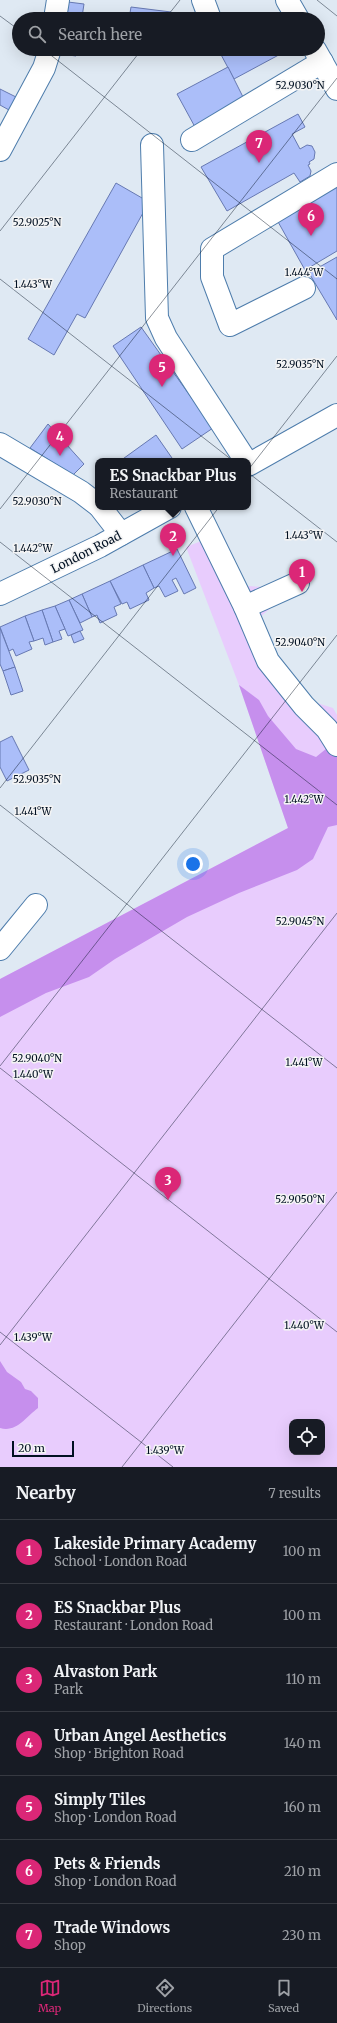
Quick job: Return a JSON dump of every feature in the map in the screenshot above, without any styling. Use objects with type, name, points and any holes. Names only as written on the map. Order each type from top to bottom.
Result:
[{"type":"street","points":[[56,12],[58,0]]},
{"type":"street","points":[[287,0],[294,12]]},
{"type":"street","points":[[0,150],[44,68],[48,56]]},
{"type":"street","points":[[192,140],[318,56],[337,89]]},
{"type":"street","points":[[152,145],[156,318],[166,338],[244,458]]},
{"type":"street","points":[[304,288],[230,325],[212,277],[212,249],[337,174]]},
{"type":"street","points":[[251,463],[337,415]]},
{"type":"street","points":[[0,444],[81,492],[95,503]]},
{"type":"street","points":[[102,510],[121,534]]},
{"type":"street","name":"London Road","points":[[0,594],[121,534],[165,510]]},
{"type":"street","points":[[197,510],[245,607],[273,669],[304,706],[327,729],[337,745]]},
{"type":"street","points":[[245,607],[298,583]]},
{"type":"street","points":[[0,949],[36,905]]},
{"type":"shaded area","points":[[222,533],[247,586],[265,587],[272,607],[260,617],[280,663],[314,702],[333,708],[337,715],[337,1467],[0,1467],[0,979],[288,828],[239,685],[186,547]]},
{"type":"shaded area","points":[[239,685],[259,700],[268,716],[296,749],[316,757],[337,740],[337,825],[328,827],[313,859],[297,870],[239,893],[187,917],[115,959],[89,977],[46,993],[0,1017],[0,979],[288,828]]},
{"type":"shaded area","points":[[0,1361],[7,1372],[21,1382],[25,1389],[31,1391],[38,1398],[38,1408],[16,1426],[6,1429],[0,1428]]},
{"type":"building","points":[[68,2],[84,4],[83,12],[67,12]]},
{"type":"building","points":[[131,7],[171,12],[130,12]]},
{"type":"building","points":[[222,56],[277,56],[234,79]]},
{"type":"building","points":[[228,67],[245,101],[195,127],[177,94]]},
{"type":"building","points":[[0,89],[16,97],[9,110],[0,105]]},
{"type":"building","points":[[298,114],[305,127],[292,134],[300,149],[307,145],[312,146],[315,152],[314,159],[309,162],[310,164],[308,165],[311,171],[310,176],[300,182],[294,173],[227,211],[201,167]]},
{"type":"building","points":[[116,183],[149,202],[85,318],[77,314],[54,355],[28,339]]},
{"type":"building","points":[[337,186],[337,251],[305,270],[277,220]]},
{"type":"building","points":[[337,257],[337,320],[309,273]]},
{"type":"building","points":[[141,327],[213,428],[182,449],[113,346]]},
{"type":"building","points":[[48,424],[84,464],[73,475],[30,448]]},
{"type":"building","points":[[156,435],[172,458],[124,458]]},
{"type":"building","points":[[177,549],[196,588],[184,594],[176,578],[172,580],[178,591],[165,597],[159,586],[154,588],[143,565]]},
{"type":"building","points":[[143,565],[154,588],[146,593],[149,600],[130,609],[127,602],[122,604],[110,581]]},
{"type":"building","points":[[110,581],[121,604],[114,607],[117,615],[100,623],[97,615],[92,617],[82,594]]},
{"type":"building","points":[[82,594],[92,617],[80,623],[69,600]]},
{"type":"building","points":[[69,600],[83,630],[68,636],[55,606]]},
{"type":"building","points":[[55,606],[65,629],[59,631],[62,639],[53,642],[42,610]]},
{"type":"building","points":[[42,610],[53,642],[45,645],[43,638],[34,641],[25,616]]},
{"type":"building","points":[[25,616],[34,641],[29,642],[32,649],[16,656],[13,649],[9,651],[0,627]]},
{"type":"building","points":[[0,628],[15,667],[3,671],[0,664]]},
{"type":"building","points":[[80,631],[84,639],[74,643],[71,635]]},
{"type":"building","points":[[15,667],[23,691],[11,695],[3,671]]},
{"type":"building","points":[[12,736],[29,770],[7,781],[0,767],[0,742]]},
{"type":"place","name":"Trade Windows","points":[[259,163]]},
{"type":"place","name":"Pets & Friends","points":[[311,236]]},
{"type":"place","name":"Simply Tiles","points":[[162,387]]},
{"type":"place","name":"Urban Angel Aesthetics","points":[[60,456]]},
{"type":"place","name":"ES Snackbar Plus","points":[[173,556]]},
{"type":"place","name":"Lakeside Primary Academy","points":[[302,592]]},
{"type":"place","name":"Alvaston Park","points":[[168,1200]]}]
